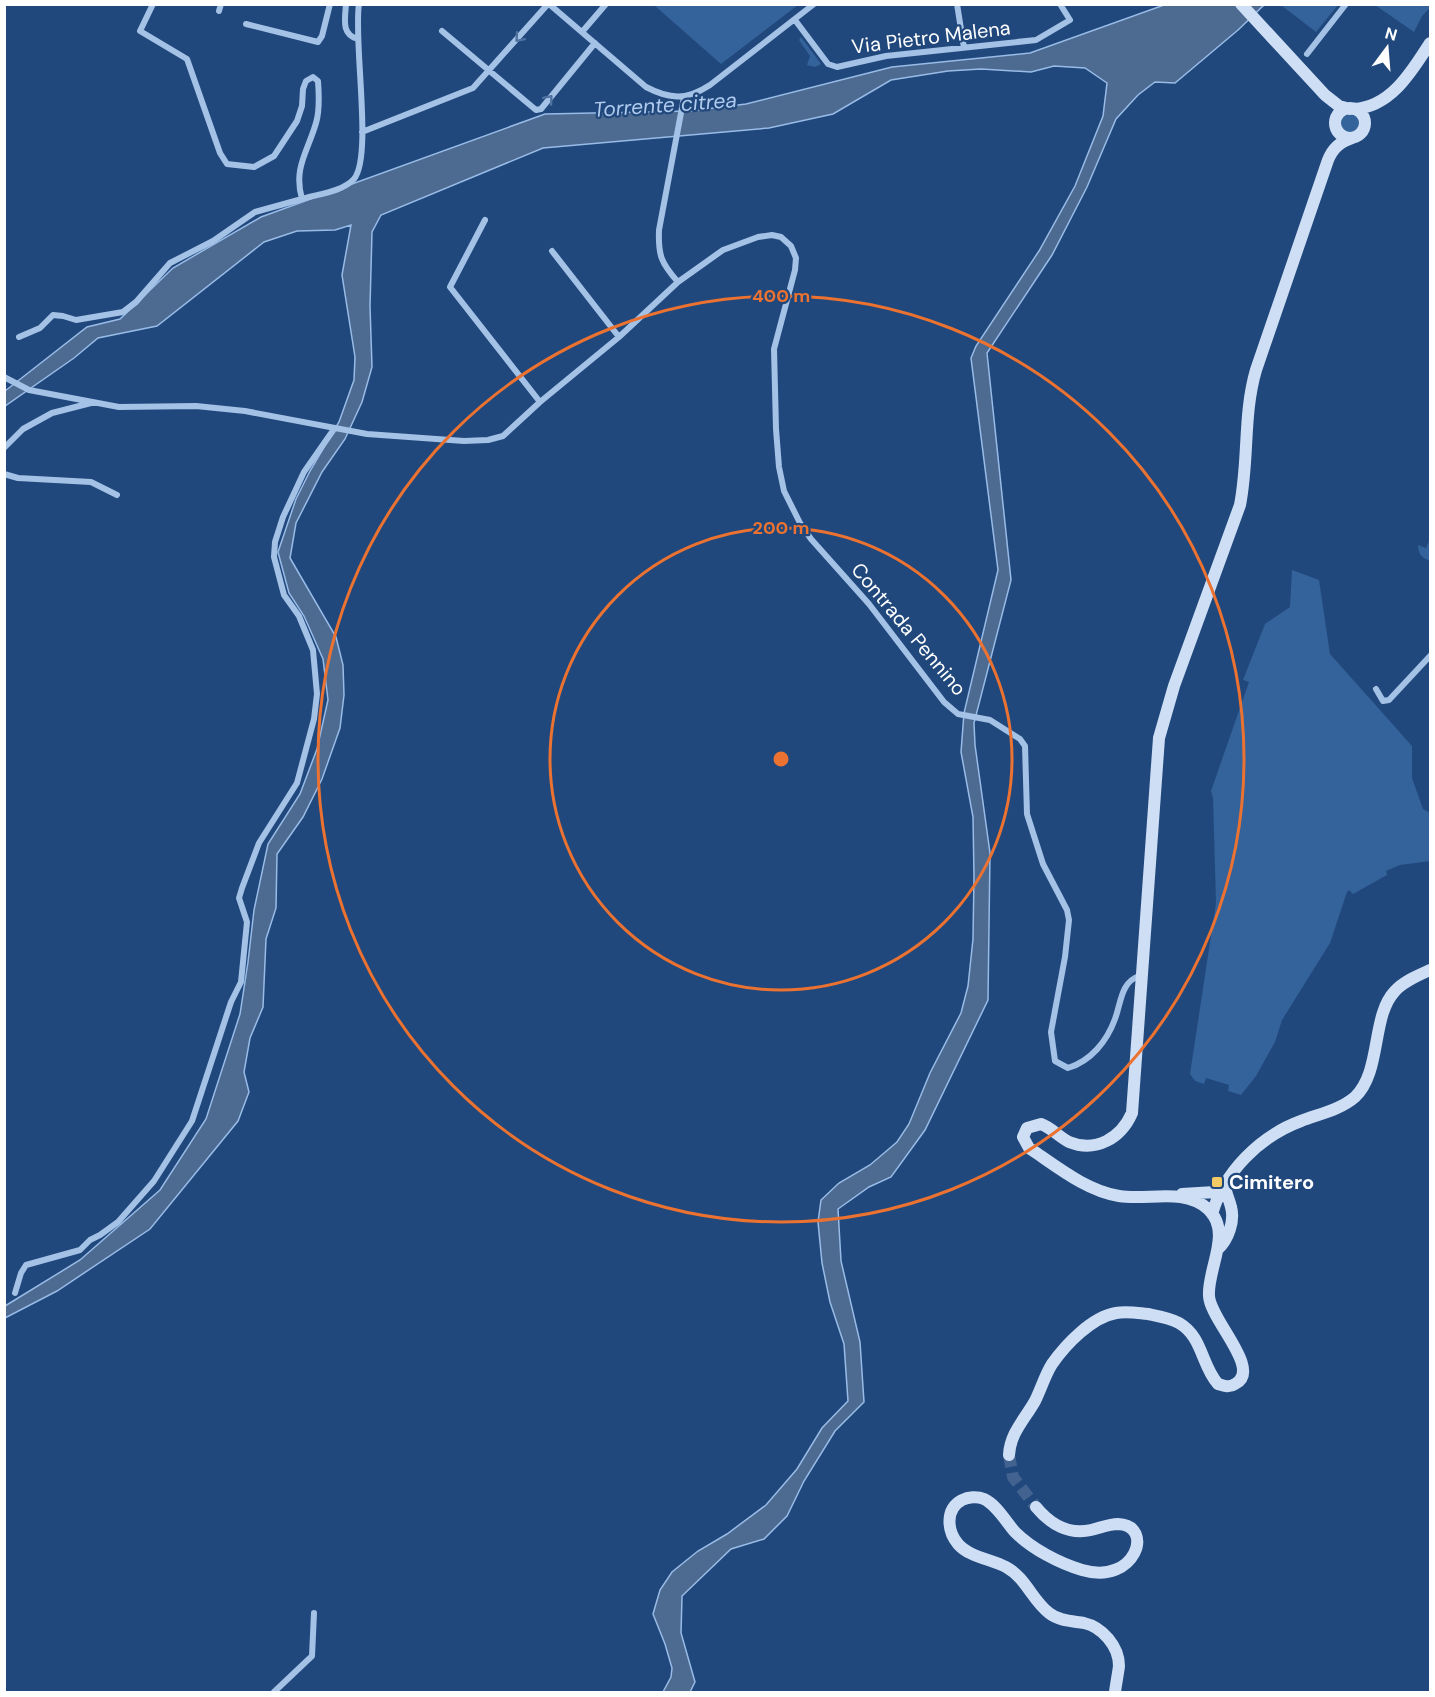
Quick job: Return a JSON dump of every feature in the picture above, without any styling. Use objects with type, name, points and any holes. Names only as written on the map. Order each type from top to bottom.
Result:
[{"type":"main road","points":[[1241,4],[1325,95],[1339,106],[1352,109],[1362,115],[1365,124]]},
{"type":"main road","points":[[1328,160],[1334,148],[1361,133],[1371,112],[1407,78],[1431,43]]},
{"type":"main road","points":[[1325,95],[1343,136],[1353,138]]},
{"type":"main road","points":[[1009,1455],[1016,1431],[1059,1354],[1092,1324],[1109,1315],[1137,1313],[1176,1322],[1192,1333],[1211,1376],[1218,1384],[1227,1387],[1239,1381],[1244,1370],[1243,1361],[1219,1323],[1209,1302],[1209,1281],[1219,1233],[1212,1214],[1203,1205],[1193,1200],[1170,1196],[1119,1196],[1097,1189],[1035,1152],[1025,1143],[1023,1137],[1027,1128],[1041,1124],[1069,1142],[1084,1145],[1099,1144],[1119,1134],[1132,1113],[1159,738],[1174,686],[1240,505],[1251,388],[1328,160],[1336,124],[1341,112],[1365,108],[1388,96]]},
{"type":"main road","points":[[1212,1214],[1221,1200],[1225,1183],[1247,1157],[1273,1134],[1299,1121],[1341,1106],[1360,1091],[1367,1077],[1389,999],[1399,987],[1431,970]]},
{"type":"main road","points":[[1170,1196],[1180,1194],[1221,1200]]},
{"type":"main road","points":[[1217,1250],[1227,1239],[1221,1200]]},
{"type":"main road","points":[[1036,1508],[1056,1525],[1072,1530],[1083,1532],[1113,1525],[1124,1525],[1136,1537],[1135,1555],[1129,1562],[1113,1570],[1095,1572],[1077,1568],[1031,1545],[1018,1535],[987,1501],[976,1497],[964,1499],[954,1506],[950,1515],[950,1526],[960,1546],[970,1553],[1001,1564],[1016,1573],[1041,1606],[1052,1615],[1092,1626],[1105,1635],[1113,1645],[1118,1657],[1115,1692]]},
{"type":"street","points":[[153,4],[140,31],[187,58],[220,153],[228,164],[254,167],[274,156],[297,121],[303,106],[303,89],[306,81],[313,77],[318,81],[317,121],[302,162],[298,184],[302,199]]},
{"type":"street","points":[[246,24],[315,43],[321,39],[330,4]]},
{"type":"street","points":[[346,4],[345,29],[347,34],[358,39]]},
{"type":"street","points":[[19,337],[40,327],[52,315],[76,320],[123,312],[136,302],[170,263],[213,242],[255,212],[345,186],[355,177],[361,160],[362,132],[358,39],[359,4]]},
{"type":"street","points":[[362,132],[473,88],[549,4],[646,87],[658,93],[684,97],[697,94],[710,85],[814,4]]},
{"type":"street","points":[[582,32],[606,4]]},
{"type":"street","points":[[957,4],[964,48]]},
{"type":"street","name":"Via Pietro Malena","points":[[795,20],[828,64],[837,67],[886,56],[1036,40],[1070,20],[1060,4]]},
{"type":"street","points":[[1307,54],[1346,4]]},
{"type":"street","points":[[442,31],[536,110],[541,109],[595,44]]},
{"type":"street","points":[[678,282],[664,266],[658,244],[684,97]]},
{"type":"street","points":[[485,220],[450,287],[540,402]]},
{"type":"street","name":"Contrada Pennino","points":[[5,378],[29,390],[119,407],[196,406],[245,411],[350,432],[464,441],[488,440],[503,436],[540,402],[619,337],[678,282],[723,250],[758,237],[772,235],[781,237],[791,246],[796,258],[795,270],[774,349],[777,448],[784,491],[811,539],[870,604],[944,702],[961,714],[990,720],[1020,739],[1025,746],[1027,814],[1043,864],[1067,910],[1069,930],[1051,1032],[1055,1061],[1068,1068],[1088,1059],[1096,1051],[1114,1023],[1127,984],[1139,976]]},
{"type":"street","points":[[552,251],[619,337]]},
{"type":"street","name":"Contrada Pennino","points":[[4,448],[23,429],[52,413],[94,402]]},
{"type":"street","points":[[15,1293],[26,1265],[80,1250],[90,1240],[118,1222],[154,1181],[192,1121],[231,1002],[241,982],[247,921],[239,898],[242,888],[259,843],[297,783],[314,719],[317,694],[313,650],[299,616],[284,595],[274,557],[283,517],[304,472],[334,429]]},
{"type":"street","points":[[4,474],[91,482],[117,495]]},
{"type":"street","points":[[1376,689],[1383,701],[1389,700],[1431,656]]},
{"type":"street","points":[[274,1692],[312,1656],[314,1613]]},
{"type":"shaded area","points":[[654,5],[798,5],[721,64]]},
{"type":"shaded area","points":[[1164,5],[1264,5],[1175,83],[1155,82],[1138,95],[1116,119],[1087,187],[1052,255],[987,353],[1011,580],[974,723],[990,853],[988,1000],[925,1130],[891,1177],[869,1187],[838,1209],[841,1261],[860,1342],[864,1402],[835,1431],[804,1481],[787,1516],[764,1539],[731,1549],[682,1596],[681,1633],[695,1682],[690,1692],[663,1692],[671,1677],[672,1668],[653,1614],[660,1590],[672,1572],[698,1551],[727,1534],[766,1505],[797,1469],[822,1428],[848,1401],[844,1344],[830,1302],[822,1263],[818,1222],[821,1200],[839,1183],[870,1165],[897,1142],[909,1124],[930,1073],[961,1013],[968,986],[973,939],[974,876],[973,817],[961,752],[964,713],[998,570],[971,358],[976,346],[1039,251],[1075,186],[1103,116],[1107,83],[1085,68],[1054,66],[1031,72],[981,69],[948,71],[891,80],[833,114],[769,128],[543,148],[381,215],[372,232],[370,306],[372,367],[362,402],[345,439],[322,472],[296,523],[290,558],[336,637],[343,665],[344,695],[340,728],[322,779],[303,817],[277,854],[276,908],[266,939],[263,1007],[250,1038],[244,1072],[249,1092],[238,1121],[150,1229],[57,1291],[5,1318],[5,1306],[80,1260],[160,1190],[206,1119],[240,1014],[254,910],[268,844],[300,794],[317,749],[328,700],[323,659],[304,616],[289,593],[278,552],[296,499],[339,422],[354,380],[355,357],[342,275],[351,225],[335,230],[297,231],[264,242],[157,326],[98,338],[74,358],[5,406],[5,391],[87,327],[120,319],[173,268],[261,217],[545,114],[690,111],[746,104],[892,67],[1030,53]]},
{"type":"shaded area","points":[[1281,5],[1338,5],[1316,32]]},
{"type":"shaded area","points":[[1375,5],[1430,5],[1430,8],[1422,16],[1414,32]]},
{"type":"shaded area","points":[[801,37],[821,64],[815,67],[807,65],[810,56],[799,40]]},
{"type":"shaded area","points":[[1350,113],[1357,116],[1360,123],[1357,130],[1350,133],[1343,130],[1340,123],[1343,116]]},
{"type":"shaded area","points":[[1430,539],[1430,561],[1421,556],[1418,545],[1426,548]]},
{"type":"shaded area","points":[[1292,570],[1319,580],[1330,654],[1412,746],[1412,778],[1423,809],[1430,813],[1430,861],[1400,865],[1386,871],[1387,875],[1353,894],[1349,890],[1347,892],[1330,943],[1282,1020],[1275,1042],[1256,1076],[1241,1095],[1228,1091],[1229,1085],[1206,1078],[1204,1084],[1195,1081],[1190,1074],[1216,903],[1211,791],[1249,682],[1243,680],[1265,624],[1290,607]]},
{"type":"tunnel","points":[[1009,1455],[1013,1477],[1036,1507]]},
{"type":"place","name":"Cimitero","points":[[1217,1182]]},
{"type":"water label","name":"Torrente citrea","points":[[665,105]]}]
